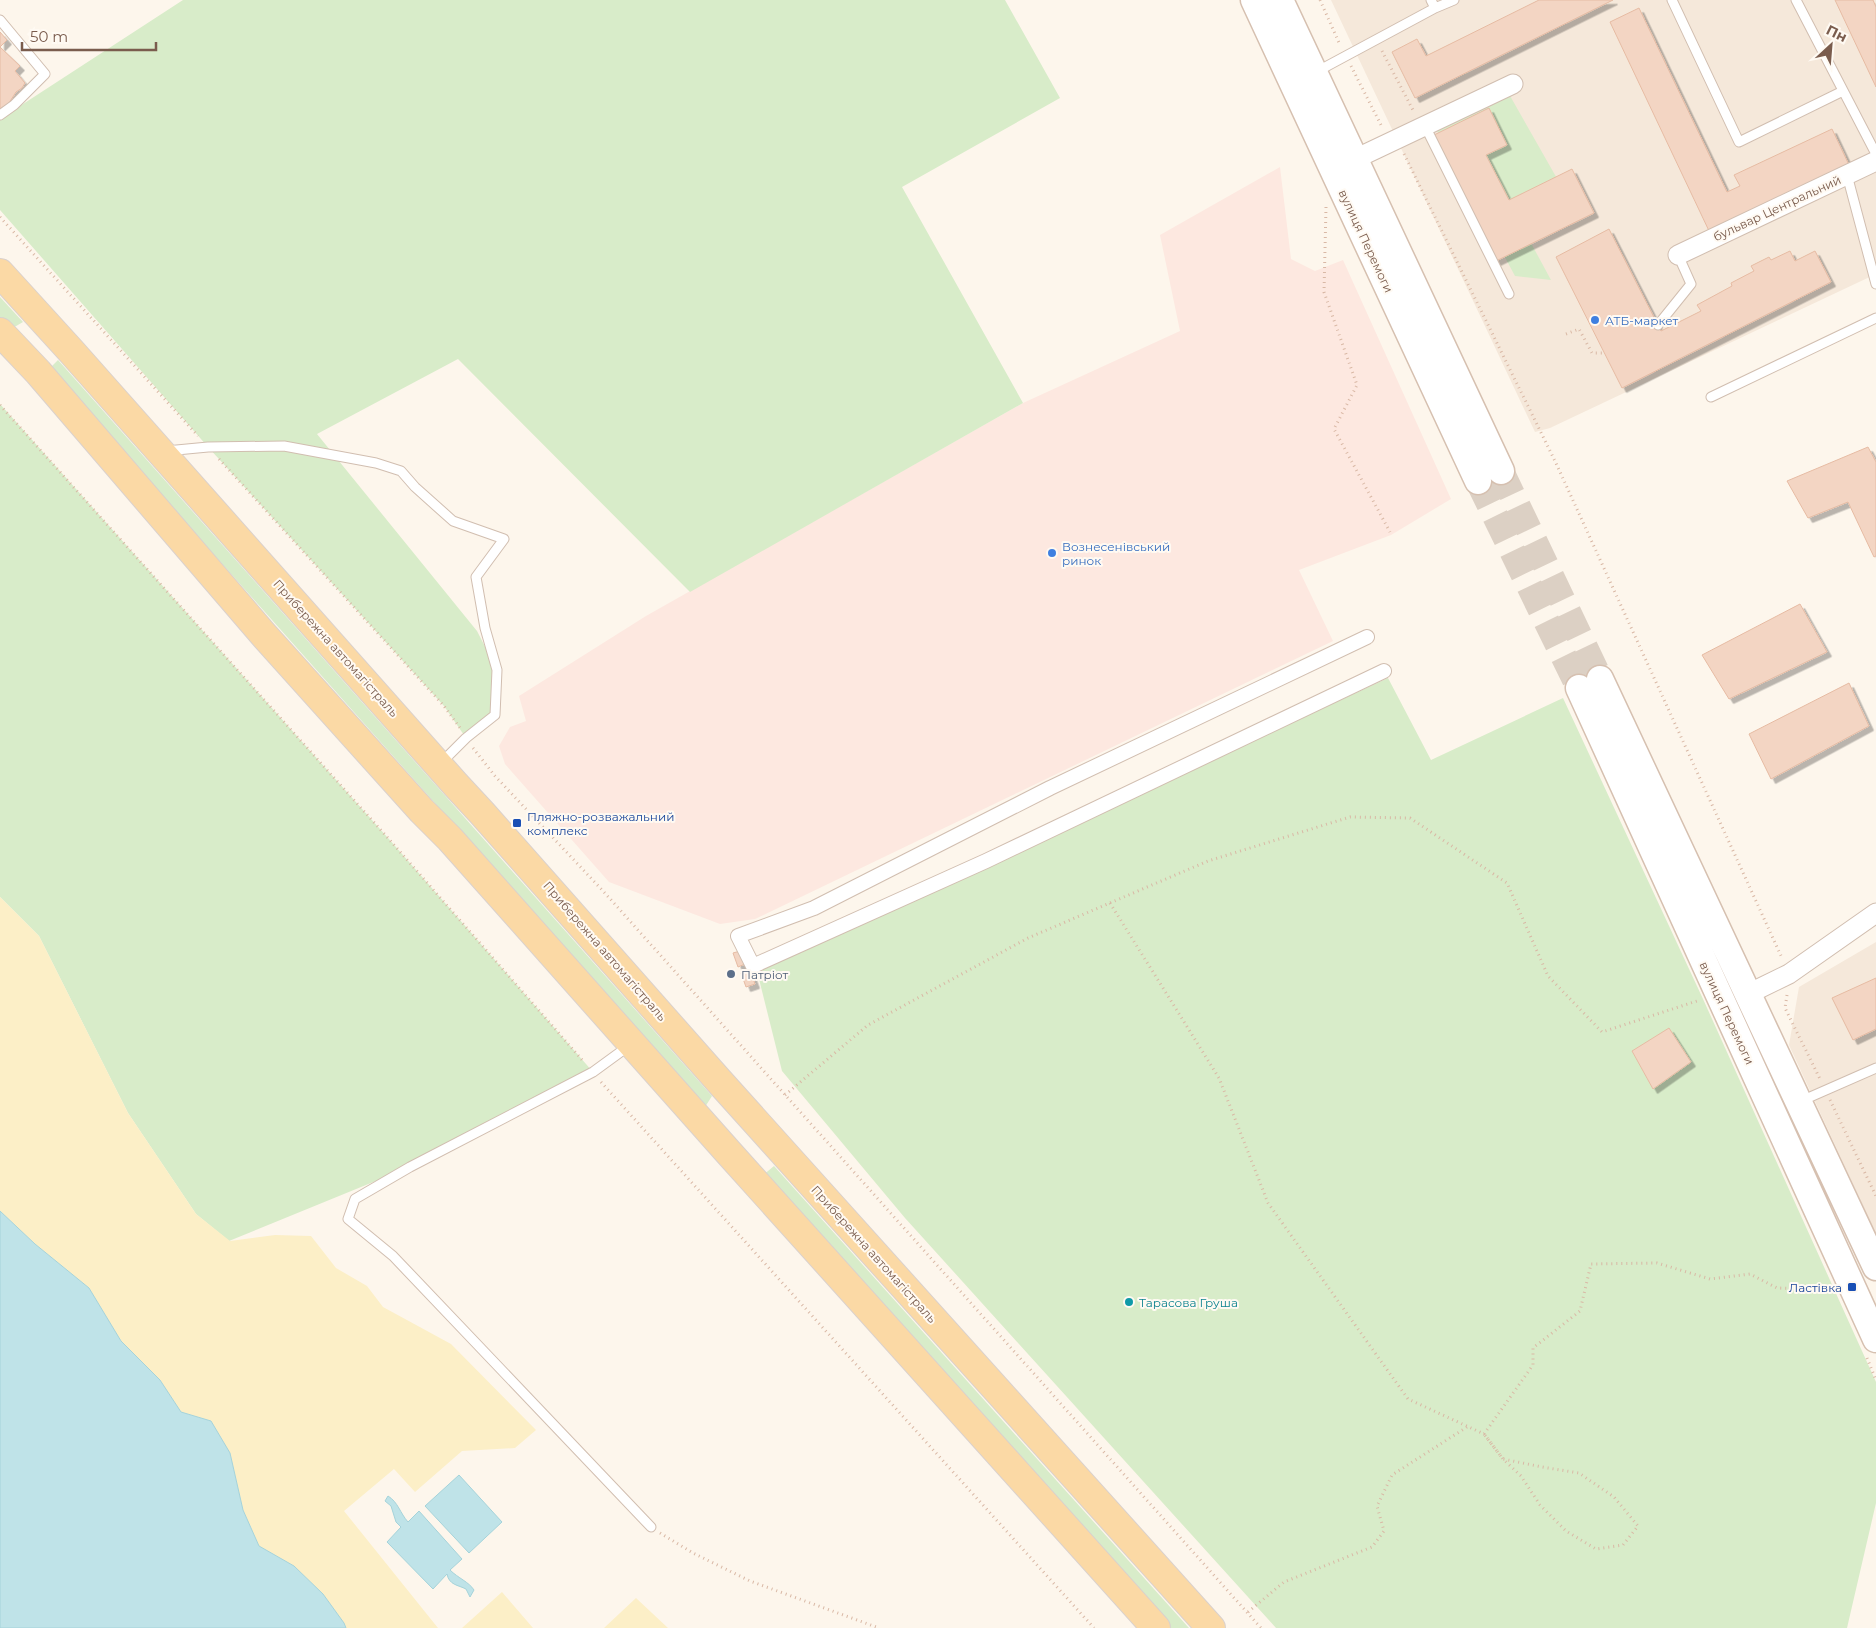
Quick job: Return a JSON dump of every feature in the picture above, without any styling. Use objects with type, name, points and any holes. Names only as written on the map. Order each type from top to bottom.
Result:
[{"type":"main road","name":"вулиця Перемоги","points":[[1254,0],[1489,476],[1355,159],[1280,0]]},
{"type":"main road","name":"Прибережна автомагістраль","points":[[0,273],[439,764],[792,1163],[1211,1628]]},
{"type":"main road","points":[[7,340],[30,352],[40,342],[37,313]]},
{"type":"main road","points":[[7,340],[38,372],[263,634],[422,811],[450,839],[1156,1628]]},
{"type":"main road","points":[[38,372],[37,361],[48,354],[71,351]]},
{"type":"main road","name":"вулиця Перемоги","points":[[1876,1267],[1748,994],[1589,683],[1713,1001],[1740,1042],[1876,1339]]},
{"type":"main road","points":[[1713,1001],[1737,1015],[1745,1013],[1748,1006],[1748,994]]},
{"type":"main road","points":[[1740,1042],[1744,1029],[1749,1027],[1765,1030]]},
{"type":"main road","points":[[705,1124],[717,1127],[728,1121],[735,1110],[719,1081]]},
{"type":"main road","points":[[752,1178],[747,1162],[756,1154],[770,1149],[792,1163]]},
{"type":"street","points":[[1355,159],[1513,84]]},
{"type":"street","name":"бульвар Центральний","points":[[1678,255],[1876,161]]},
{"type":"street","points":[[1367,636],[1050,788],[814,908],[738,936],[753,966],[986,861],[1384,671]]},
{"type":"street","points":[[1748,994],[1789,974],[1876,913]]},
{"type":"lane","points":[[1314,73],[1376,39],[1433,4],[1454,0]]},
{"type":"lane","points":[[1672,0],[1739,142],[1843,90]]},
{"type":"lane","points":[[1796,0],[1876,154]]},
{"type":"lane","points":[[0,20],[45,74],[14,105],[0,115]]},
{"type":"lane","points":[[1424,127],[1509,294]]},
{"type":"lane","points":[[1847,175],[1876,284]]},
{"type":"lane","points":[[1658,325],[1691,284],[1678,255]]},
{"type":"lane","points":[[1711,397],[1876,318]]},
{"type":"lane","points":[[161,452],[208,447],[284,446],[384,466],[401,471],[415,487],[453,521],[504,538],[476,577],[485,628],[497,670],[495,715],[466,738],[439,764]]},
{"type":"lane","points":[[632,1043],[592,1072],[410,1167],[355,1199],[348,1219],[373,1238],[392,1256],[651,1527]]},
{"type":"lane","points":[[1799,1102],[1876,1068]]},
{"type":"path","points":[[1320,0],[1345,56],[1393,142],[1555,461],[1789,974]]},
{"type":"path","points":[[1376,39],[1424,127]]},
{"type":"path","points":[[1326,206],[1324,292],[1357,385],[1334,429],[1390,532]]},
{"type":"path","points":[[0,217],[444,706],[494,776],[604,892],[1262,1628]]},
{"type":"path","points":[[1566,334],[1579,329],[1592,353],[1605,353]]},
{"type":"path","points":[[0,404],[388,838],[592,1072],[1094,1628]]},
{"type":"path","points":[[785,1096],[868,1025],[1028,938],[1208,861],[1350,817],[1410,818],[1507,884],[1548,976],[1602,1032],[1713,1001]]},
{"type":"path","points":[[1110,903],[1218,1078],[1268,1203],[1408,1400],[1484,1434],[1503,1459],[1521,1476],[1540,1505],[1566,1531],[1596,1549],[1623,1545],[1638,1526],[1614,1497],[1579,1473],[1503,1459]]},
{"type":"path","points":[[1484,1434],[1534,1365],[1533,1348],[1580,1311],[1591,1264],[1657,1263],[1710,1279],[1750,1274],[1777,1288],[1834,1290]]},
{"type":"path","points":[[1248,1612],[1284,1582],[1372,1546],[1384,1531],[1377,1506],[1392,1475],[1467,1426]]},
{"type":"path","points":[[651,1527],[693,1553],[750,1580],[879,1628]]},
{"type":"shaded area","points":[[1331,0],[1876,0],[1876,274],[1550,428],[1535,432]]},
{"type":"shaded area","name":"Вознесенівський ринок","points":[[1280,167],[1291,259],[1315,271],[1343,260],[1451,499],[1391,535],[1299,570],[1333,641],[755,919],[720,924],[609,882],[505,764],[499,746],[510,727],[526,721],[519,696],[646,616],[1023,403],[1180,331],[1160,235]]},
{"type":"shaded area","points":[[1876,942],[1876,1234],[1789,1045],[1799,987]]},
{"type":"green space","points":[[183,0],[1005,0],[1060,98],[902,187],[1023,403],[690,592],[458,359],[317,434],[477,631],[497,670],[495,715],[466,738],[444,706],[208,447],[0,210],[0,119]]},
{"type":"green space","points":[[1509,94],[1559,182],[1512,208],[1551,280],[1515,276],[1436,129]]},
{"type":"green space","points":[[0,297],[23,322],[11,329],[0,317]]},
{"type":"green space","points":[[58,360],[712,1096],[705,1107],[49,369]]},
{"type":"green space","points":[[0,404],[388,838],[593,1072],[410,1167],[229,1241],[196,1214],[128,1113],[39,936],[0,897]]},
{"type":"green space","points":[[1388,678],[1431,760],[1563,698],[1703,999],[1876,1382],[1876,1503],[1847,1628],[1276,1628],[905,1218],[782,1071],[757,971]]},
{"type":"green space","points":[[774,1166],[1189,1628],[1171,1628],[762,1176]]},
{"type":"sand","points":[[0,897],[39,936],[128,1113],[196,1214],[230,1241],[275,1235],[311,1236],[336,1268],[367,1286],[383,1307],[451,1344],[536,1430],[515,1448],[462,1451],[415,1492],[394,1469],[344,1511],[438,1628],[346,1628],[323,1594],[294,1566],[259,1546],[243,1510],[230,1453],[211,1421],[181,1412],[160,1380],[121,1341],[89,1288],[35,1244],[0,1211]]},
{"type":"sand","points":[[502,1592],[533,1628],[462,1628]]},
{"type":"sand","points":[[636,1598],[668,1628],[604,1628]]},
{"type":"water","points":[[0,1211],[35,1244],[89,1288],[121,1341],[160,1380],[181,1412],[211,1421],[230,1453],[243,1510],[259,1546],[294,1566],[323,1594],[346,1628],[0,1628]]},
{"type":"water","points":[[459,1475],[502,1522],[469,1553],[425,1506]]},
{"type":"water","points":[[388,1496],[394,1501],[408,1522],[419,1511],[462,1559],[450,1570],[474,1590],[470,1597],[466,1589],[452,1583],[447,1574],[433,1589],[387,1542],[401,1527],[396,1522],[391,1506],[385,1501]]},
{"type":"building","points":[[1539,0],[1613,0],[1415,98],[1392,52],[1417,39],[1426,56]]},
{"type":"building","points":[[1835,0],[1873,0],[1876,7],[1876,87]]},
{"type":"building","points":[[1639,8],[1727,192],[1740,186],[1734,175],[1832,129],[1850,167],[1710,233],[1610,22]]},
{"type":"building","points":[[0,32],[7,40],[0,47]]},
{"type":"building","points":[[0,47],[20,66],[15,71],[25,83],[9,103],[0,109]]},
{"type":"building","points":[[1489,108],[1507,145],[1486,155],[1509,200],[1572,169],[1594,213],[1496,261],[1434,135]]},
{"type":"building","points":[[1609,229],[1661,331],[1701,311],[1697,305],[1732,286],[1731,283],[1754,271],[1751,266],[1769,257],[1771,260],[1790,251],[1795,261],[1815,251],[1831,282],[1622,388],[1556,257]]},
{"type":"building","points":[[1868,447],[1876,462],[1876,556],[1874,557],[1848,502],[1808,518],[1787,481]]},
{"type":"building","points":[[1800,604],[1827,652],[1729,699],[1702,655]]},
{"type":"building","points":[[1849,683],[1869,726],[1771,779],[1749,734]]},
{"type":"building","points":[[740,951],[745,964],[738,967],[733,953]]},
{"type":"building","points":[[750,970],[755,984],[746,987],[741,973]]},
{"type":"building","points":[[1876,978],[1876,1029],[1853,1040],[1832,998]]},
{"type":"building","points":[[1669,1028],[1691,1062],[1653,1089],[1632,1051]]},
{"type":"tunnel","points":[[1501,471],[1600,679]]},
{"type":"tunnel","points":[[1478,481],[1579,688]]},
{"type":"place","name":"АТБ-маркет","points":[[1595,320]]},
{"type":"place","name":"Вознесенівський ринок","points":[[1052,553]]},
{"type":"place","name":"Пляжно-розважальний комплекс","points":[[517,823]]},
{"type":"place","name":"Патріот","points":[[731,974]]},
{"type":"place","name":"Ластівка","points":[[1852,1287]]},
{"type":"place","name":"Тарасова Груша","points":[[1129,1302]]}]
